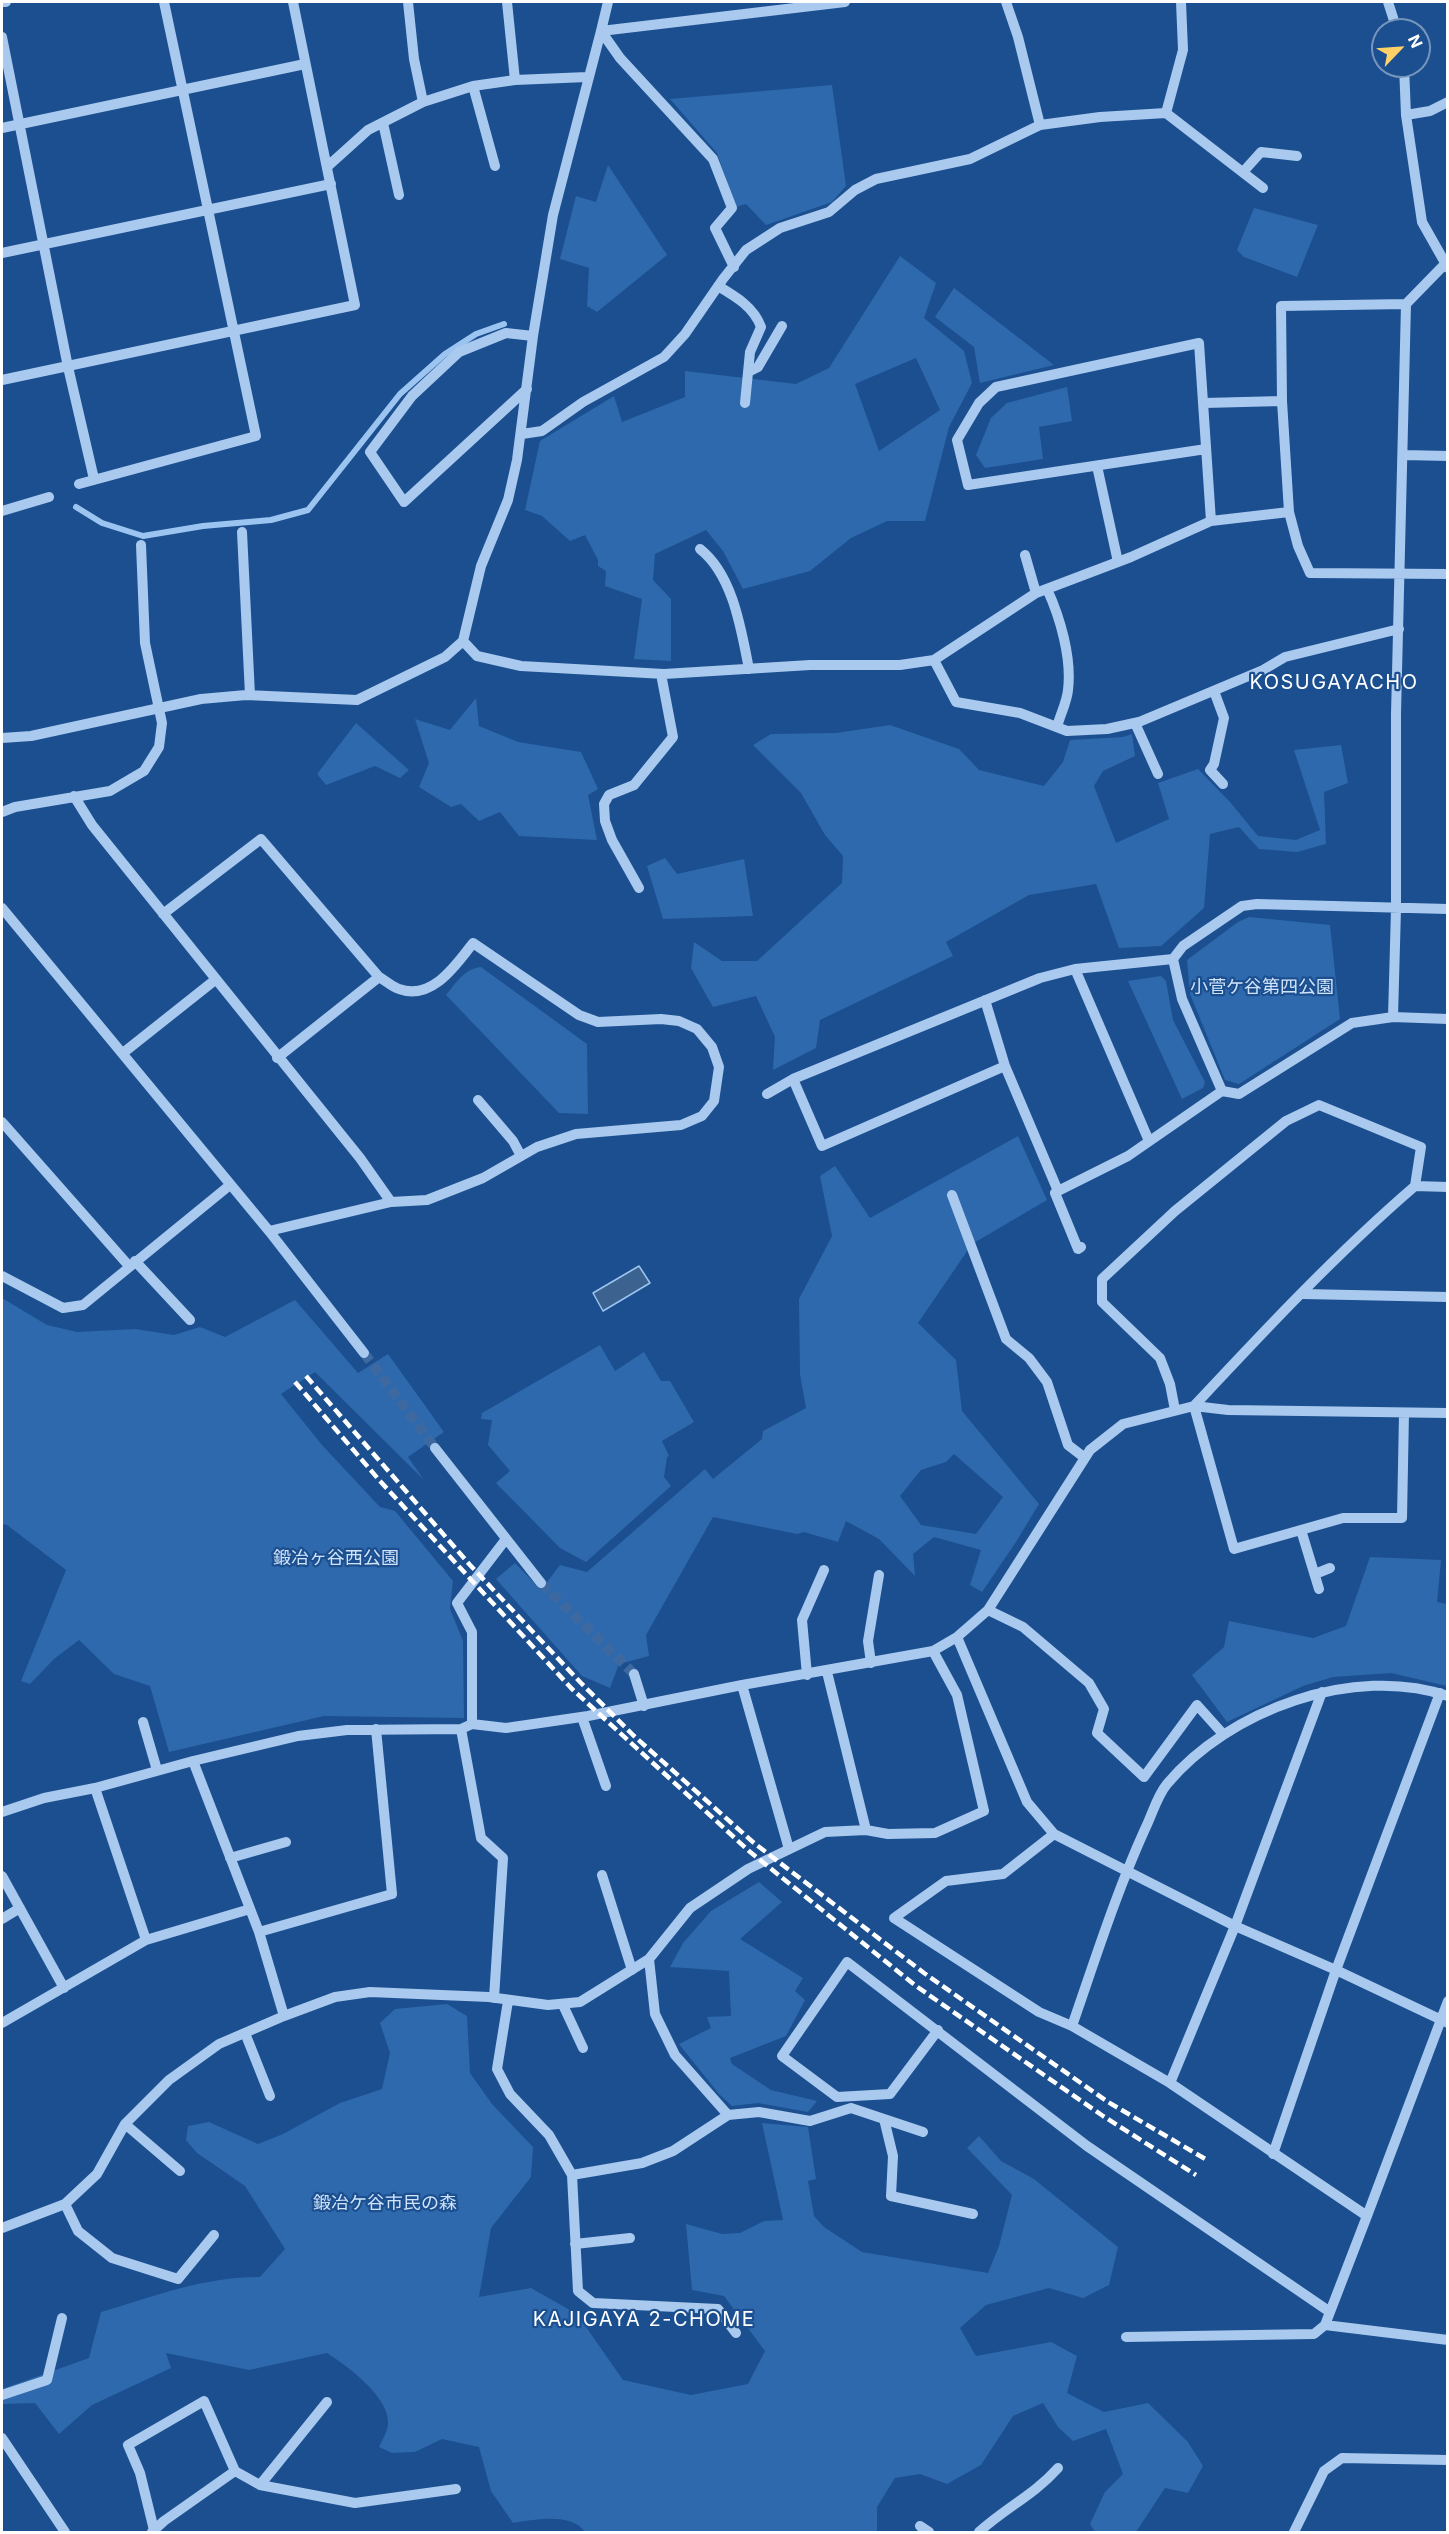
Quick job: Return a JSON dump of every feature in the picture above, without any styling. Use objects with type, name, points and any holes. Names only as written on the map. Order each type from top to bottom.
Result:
[{"type":"street","points":[[79,484],[256,436],[164,2]]},
{"type":"street","points":[[2,381],[355,305],[293,2]]},
{"type":"street","points":[[408,2],[414,59],[423,102]]},
{"type":"street","points":[[507,2],[515,80]]},
{"type":"street","points":[[2,738],[31,736],[201,699],[250,695],[357,700],[445,657],[463,641],[481,566],[508,500],[522,434],[533,336],[553,215],[587,76],[608,2]]},
{"type":"street","points":[[601,31],[845,2]]},
{"type":"street","points":[[1006,2],[1018,37],[1040,125]]},
{"type":"street","points":[[1166,113],[1183,50],[1181,2]]},
{"type":"street","points":[[1389,2],[1393,18]]},
{"type":"street","points":[[601,31],[620,58],[712,159],[732,208],[715,228],[734,267]]},
{"type":"street","points":[[2,37],[68,367],[94,479]]},
{"type":"street","points":[[2,128],[305,64]]},
{"type":"street","points":[[328,166],[368,130],[423,102],[472,87],[515,80],[587,76]]},
{"type":"street","points":[[1404,78],[1406,115],[1422,222],[1446,267],[1406,304],[1281,306],[1282,401],[1289,512],[1298,546],[1310,573],[1448,574]]},
{"type":"street","points":[[472,87],[495,166]]},
{"type":"street","points":[[1406,115],[1430,111],[1448,102]]},
{"type":"street","points":[[522,434],[542,431],[583,402],[664,357],[685,334],[718,285],[746,250],[780,228],[829,212],[855,190],[876,179],[970,159],[1040,125],[1100,117],[1166,113],[1263,188]]},
{"type":"street","points":[[383,123],[399,195]]},
{"type":"street","points":[[1243,172],[1261,152],[1297,156]]},
{"type":"street","points":[[2,253],[331,184]]},
{"type":"street","points":[[718,285],[736,296],[757,315],[761,327],[750,352],[745,403]]},
{"type":"street","points":[[1393,1017],[1396,909],[1396,714],[1406,304]]},
{"type":"street","points":[[748,372],[758,367],[782,326]]},
{"type":"street","points":[[527,389],[404,502],[370,452],[412,396],[459,352],[506,333],[533,336]]},
{"type":"street","points":[[1206,449],[968,485],[957,440],[980,403],[996,387],[1199,343],[1205,403],[1211,521]]},
{"type":"street","points":[[1205,403],[1282,401]]},
{"type":"street","points":[[1404,455],[1448,456]]},
{"type":"street","points":[[1097,466],[1118,562]]},
{"type":"street","points":[[2,511],[50,497]]},
{"type":"street","points":[[463,641],[477,656],[520,666],[661,674],[810,665],[900,665],[934,660],[1036,593],[1118,562],[1211,521],[1289,512]]},
{"type":"street","points":[[242,532],[250,695]]},
{"type":"street","points":[[2,812],[74,796],[110,791],[144,771],[159,747],[162,723],[145,644],[141,544]]},
{"type":"street","points":[[700,549],[712,558],[737,609],[748,669]]},
{"type":"street","points":[[1025,555],[1036,593]]},
{"type":"street","points":[[1047,589],[1055,606],[1066,646],[1068,690],[1057,727]]},
{"type":"street","points":[[934,660],[956,702],[1020,713],[1067,731],[1107,729],[1135,723],[1263,670],[1285,657],[1399,629]]},
{"type":"street","points":[[639,888],[612,840],[605,821],[604,804],[609,795],[634,785],[674,737],[661,674]]},
{"type":"street","points":[[1214,691],[1224,718],[1214,764],[1210,770],[1223,784]]},
{"type":"street","points":[[1135,723],[1158,774]]},
{"type":"street","points":[[74,796],[92,825],[277,1058],[360,1158],[391,1202]]},
{"type":"street","points":[[163,914],[261,839],[379,976],[399,989],[424,990],[448,975],[473,943],[579,1015],[598,1022],[661,1019],[679,1021],[697,1029],[712,1047],[719,1067],[714,1101],[702,1116],[681,1125],[576,1134],[537,1147],[483,1178],[427,1200],[391,1202],[269,1231]]},
{"type":"street","points":[[766,1094],[793,1079],[1040,978],[1075,969],[1173,958],[1183,946],[1242,906],[1257,904],[1448,909]]},
{"type":"street","points":[[2,908],[269,1231],[364,1353]]},
{"type":"street","points":[[1173,958],[1182,999],[1222,1091]]},
{"type":"street","points":[[1075,969],[1149,1141]]},
{"type":"street","points":[[277,1058],[379,976]]},
{"type":"street","points":[[123,1053],[215,980]]},
{"type":"street","points":[[985,1000],[1005,1066],[1058,1191]]},
{"type":"street","points":[[1081,1247],[1078,1249],[1055,1193],[1058,1191],[1128,1156],[1222,1091],[1239,1094],[1352,1023],[1393,1017],[1448,1019]]},
{"type":"street","points":[[793,1079],[822,1146],[1005,1066]]},
{"type":"street","points":[[478,1100],[513,1141],[521,1156]]},
{"type":"street","points":[[1175,1410],[1170,1384],[1160,1358],[1102,1302],[1102,1279],[1175,1211],[1286,1121],[1319,1105],[1421,1147],[1415,1186],[1347,1246],[1194,1406]]},
{"type":"street","points":[[2,1122],[132,1264],[190,1320]]},
{"type":"street","points":[[2,1276],[7,1276],[63,1308],[83,1305],[230,1185]]},
{"type":"street","points":[[1415,1186],[1448,1187]]},
{"type":"street","points":[[952,1195],[1006,1339],[1029,1358],[1047,1382],[1068,1445],[1085,1458]]},
{"type":"street","points":[[1303,1294],[1448,1297]]},
{"type":"street","points":[[1194,1406],[1234,1549],[1343,1518],[1402,1518],[1404,1413]]},
{"type":"street","points":[[2,1812],[44,1798],[95,1788],[192,1761],[298,1736],[376,1729],[461,1729],[472,1724],[506,1728],[644,1706],[742,1685],[933,1652],[957,1637],[988,1610],[1090,1450],[1123,1424],[1194,1406],[1228,1410],[1448,1413]]},
{"type":"street","points":[[435,1448],[541,1583]]},
{"type":"street","points":[[1301,1530],[1319,1589]]},
{"type":"street","points":[[472,1724],[472,1632],[457,1603],[506,1539]]},
{"type":"street","points":[[1315,1574],[1330,1568]]},
{"type":"street","points":[[807,1675],[802,1620],[824,1570]]},
{"type":"street","points":[[871,1663],[868,1641],[879,1575]]},
{"type":"street","points":[[988,1610],[1023,1628],[1089,1683],[1104,1708],[1097,1733],[1144,1777],[1197,1705],[1223,1734]]},
{"type":"street","points":[[957,1637],[1027,1803],[1054,1834],[1235,1926],[1444,2022]]},
{"type":"street","points":[[2,2228],[65,2204],[97,2174],[125,2124],[169,2080],[219,2044],[284,2016],[335,1997],[370,1992],[446,1994],[563,2005],[580,2002],[649,1959],[690,1908],[748,1869],[825,1832],[866,1830],[888,1834],[935,1833],[984,1811],[957,1695],[933,1652]]},
{"type":"street","points":[[827,1672],[866,1830]]},
{"type":"street","points":[[634,1674],[644,1706]]},
{"type":"street","points":[[1072,2026],[1127,1870],[1166,1785],[1223,1734],[1289,1702],[1322,1692],[1392,1684],[1444,1695],[1336,1971],[1273,2154]]},
{"type":"street","points":[[742,1685],[789,1850]]},
{"type":"street","points":[[1170,2083],[1235,1926],[1322,1692]]},
{"type":"street","points":[[582,1717],[606,1786]]},
{"type":"street","points":[[143,1722],[157,1770]]},
{"type":"street","points":[[259,1932],[392,1894],[376,1729]]},
{"type":"street","points":[[461,1729],[481,1838],[503,1858],[495,1998]]},
{"type":"street","points":[[192,1761],[259,1932],[284,2016]]},
{"type":"street","points":[[95,1788],[146,1940]]},
{"type":"street","points":[[1054,1834],[1003,1874],[946,1881],[894,1918],[1039,2012],[1072,2026],[1170,2083],[1367,2216]]},
{"type":"street","points":[[230,1858],[286,1842]]},
{"type":"street","points":[[603,1875],[632,1970]]},
{"type":"street","points":[[2,1876],[64,1988]]},
{"type":"street","points":[[2,1919],[20,1908]]},
{"type":"street","points":[[2,2023],[146,1940],[250,1909]]},
{"type":"street","points":[[649,1959],[655,2014],[675,2055],[728,2115]]},
{"type":"street","points":[[938,2030],[890,2094],[837,2097],[782,2056],[847,1962],[938,2030],[1087,2146],[1330,2312]]},
{"type":"street","points":[[508,2001],[497,2070],[510,2094],[549,2134],[572,2175],[578,2291],[593,2303],[718,2309],[736,2334]]},
{"type":"street","points":[[1126,2337],[1314,2334],[1325,2325],[1444,2022],[1448,2001]]},
{"type":"street","points":[[563,2005],[583,2048]]},
{"type":"street","points":[[245,2033],[270,2096]]},
{"type":"street","points":[[572,2175],[642,2163],[673,2151],[728,2115],[759,2112],[810,2121],[851,2108],[923,2132]]},
{"type":"street","points":[[884,2119],[893,2156],[891,2196],[973,2214]]},
{"type":"street","points":[[125,2124],[180,2171]]},
{"type":"street","points":[[65,2204],[78,2231],[112,2258],[178,2279],[214,2235]]},
{"type":"street","points":[[575,2244],[630,2238]]},
{"type":"street","points":[[2,2395],[47,2380],[62,2318]]},
{"type":"street","points":[[1325,2325],[1448,2340]]},
{"type":"street","points":[[235,2471],[153,2531],[140,2473],[128,2445],[204,2401],[235,2471],[260,2485],[355,2503],[456,2489]]},
{"type":"street","points":[[260,2485],[327,2402]]},
{"type":"street","points":[[2,2438],[65,2532]]},
{"type":"street","points":[[1294,2532],[1324,2471],[1342,2458],[1448,2460]]},
{"type":"street","points":[[979,2532],[996,2517],[1041,2487],[1058,2468]]},
{"type":"green space","points":[[832,85],[846,186],[832,202],[766,225],[746,204],[736,207],[717,153],[670,99]]},
{"type":"green space","points":[[608,165],[667,255],[597,312],[587,306],[589,268],[560,259],[576,196],[596,202]]},
{"type":"green space","points":[[1254,208],[1318,225],[1297,277],[1244,257],[1237,250]]},
{"type":"green space","points":[[900,256],[936,283],[924,318],[964,351],[972,383],[949,427],[925,521],[887,521],[851,538],[810,571],[743,589],[723,551],[706,530],[655,554],[653,580],[671,599],[671,661],[634,659],[642,599],[605,586],[606,571],[598,566],[598,560],[585,535],[570,541],[542,516],[525,510],[540,441],[614,396],[622,422],[685,397],[685,371],[796,384],[829,368]],"holes":[[[916,358],[940,410],[879,451],[855,384]]]},
{"type":"green space","points":[[954,288],[1054,365],[980,383],[974,347],[935,317]]},
{"type":"green space","points":[[1067,387],[1072,421],[1039,427],[1043,459],[985,468],[976,455],[991,418],[1007,403]]},
{"type":"green space","points":[[476,698],[479,726],[518,742],[581,752],[598,789],[588,795],[597,840],[519,836],[500,812],[479,821],[461,804],[451,807],[419,787],[429,763],[415,719],[450,730]]},
{"type":"green space","points":[[356,723],[409,770],[400,778],[375,766],[326,785],[317,774]]},
{"type":"green space","points":[[890,725],[959,749],[979,770],[1044,786],[1063,762],[1070,740],[1123,737],[1132,734],[1135,756],[1103,771],[1094,786],[1116,843],[1169,819],[1158,783],[1198,769],[1230,802],[1258,836],[1296,840],[1320,830],[1294,750],[1341,745],[1348,783],[1324,792],[1326,844],[1297,852],[1259,849],[1239,827],[1210,834],[1204,908],[1161,946],[1119,948],[1096,884],[1029,895],[946,942],[953,956],[820,1020],[816,1048],[773,1070],[775,1037],[756,996],[713,1007],[691,968],[694,942],[722,961],[757,961],[842,883],[843,856],[825,835],[801,793],[753,745],[771,734],[836,733]]},
{"type":"green space","points":[[665,858],[677,874],[744,859],[753,916],[663,919],[647,866]]},
{"type":"green space","name":"小菅ケ谷第四公園","points":[[1249,917],[1330,925],[1340,1019],[1239,1084],[1225,1080],[1190,994],[1187,960],[1238,922]]},
{"type":"green space","points":[[481,967],[587,1044],[588,1114],[559,1113],[446,995],[465,974]]},
{"type":"green space","points":[[1161,976],[1166,981],[1173,1020],[1205,1082],[1203,1088],[1182,1099],[1128,981]]},
{"type":"green space","points":[[1018,1136],[1047,1200],[972,1244],[918,1323],[956,1360],[962,1411],[1039,1504],[1016,1542],[982,1592],[970,1585],[981,1550],[934,1537],[913,1554],[915,1576],[879,1539],[846,1521],[838,1542],[804,1532],[797,1534],[713,1517],[646,1635],[649,1656],[619,1664],[610,1688],[582,1676],[496,1579],[515,1563],[541,1590],[560,1565],[587,1572],[705,1469],[713,1479],[762,1439],[763,1431],[806,1408],[800,1374],[799,1299],[832,1236],[820,1176],[835,1166],[870,1218]],"holes":[[[954,1454],[1003,1497],[976,1534],[921,1525],[900,1496],[921,1470],[946,1462]]]},
{"type":"green space","name":"鍛冶ヶ谷西公園","points":[[2,1298],[47,1325],[77,1332],[135,1329],[174,1335],[200,1327],[225,1337],[295,1300],[358,1373],[388,1354],[444,1432],[408,1457],[424,1480],[315,1372],[281,1394],[322,1445],[380,1507],[395,1511],[453,1581],[450,1609],[463,1641],[464,1718],[324,1716],[169,1752],[150,1686],[114,1674],[79,1640],[54,1659],[30,1684],[21,1681],[66,1570],[7,1525],[2,1524]]},
{"type":"green space","points":[[600,1345],[615,1371],[644,1352],[661,1381],[670,1381],[694,1422],[662,1441],[669,1456],[664,1477],[671,1486],[586,1562],[560,1548],[496,1483],[510,1471],[488,1445],[492,1420],[481,1419],[482,1413]]},
{"type":"green space","points":[[1370,1557],[1441,1560],[1437,1602],[1447,1604],[1447,1686],[1391,1673],[1333,1677],[1303,1686],[1227,1722],[1192,1675],[1224,1647],[1229,1621],[1313,1638],[1346,1626]]},
{"type":"green space","points":[[759,1882],[782,1902],[740,1939],[803,1978],[795,1991],[805,2000],[786,2036],[730,2058],[732,2064],[771,2090],[817,2101],[808,2112],[758,2103],[732,2106],[719,2094],[679,2044],[711,2028],[707,2017],[731,2016],[729,1971],[670,1967],[683,1943],[711,1911]]},
{"type":"green space","name":"鍛冶ケ谷市民の森","points":[[447,2004],[467,2016],[470,2073],[492,2104],[533,2147],[531,2177],[491,2228],[479,2297],[531,2288],[577,2314],[623,2380],[691,2395],[748,2384],[765,2351],[724,2296],[692,2290],[686,2224],[722,2234],[740,2233],[764,2221],[783,2220],[762,2123],[808,2127],[816,2179],[808,2181],[814,2216],[824,2227],[862,2252],[988,2273],[999,2246],[1012,2195],[967,2148],[979,2136],[1001,2161],[1034,2179],[1118,2247],[1109,2285],[1083,2298],[1049,2288],[986,2305],[960,2328],[976,2356],[1051,2342],[1077,2356],[1067,2393],[1104,2412],[1148,2403],[1188,2442],[1203,2466],[1188,2493],[1165,2488],[1136,2532],[1095,2532],[1090,2524],[1105,2492],[1123,2474],[1106,2429],[1073,2441],[1058,2427],[1043,2403],[1013,2416],[981,2465],[947,2484],[920,2474],[895,2478],[877,2507],[877,2532],[585,2532],[571,2522],[561,2520],[541,2519],[513,2523],[491,2491],[479,2447],[442,2439],[415,2452],[392,2453],[379,2447],[388,2424],[382,2403],[366,2383],[327,2353],[249,2370],[166,2353],[171,2368],[92,2405],[59,2434],[35,2403],[2,2404],[2,2389],[89,2358],[101,2312],[199,2284],[218,2280],[260,2277],[285,2249],[245,2186],[197,2153],[186,2140],[188,2126],[209,2122],[258,2144],[283,2134],[340,2103],[382,2089],[390,2053],[380,2023],[395,2009]]},
{"type":"shaded area","points":[[639,1266],[650,1283],[603,1311],[593,1293]]},
{"type":"waterway","points":[[76,507],[102,523],[143,536],[203,526],[271,520],[308,510],[400,394],[445,354],[476,334],[504,324]]},
{"type":"tunnel","points":[[364,1353],[435,1448]]},
{"type":"tunnel","points":[[541,1583],[634,1674]]},
{"type":"railway","points":[[306,1376],[470,1565],[581,1683],[633,1735],[754,1843],[924,1973],[1108,2102],[1207,2160]]},
{"type":"railway","points":[[295,1382],[380,1481],[572,1689],[749,1851],[916,1986],[1103,2116],[1196,2175]]},
{"type":"district","name":"KOSUGAYACHO","points":[[1334,683]]},
{"type":"district","name":"KAJIGAYA 2-CHOME","points":[[644,2320]]}]
